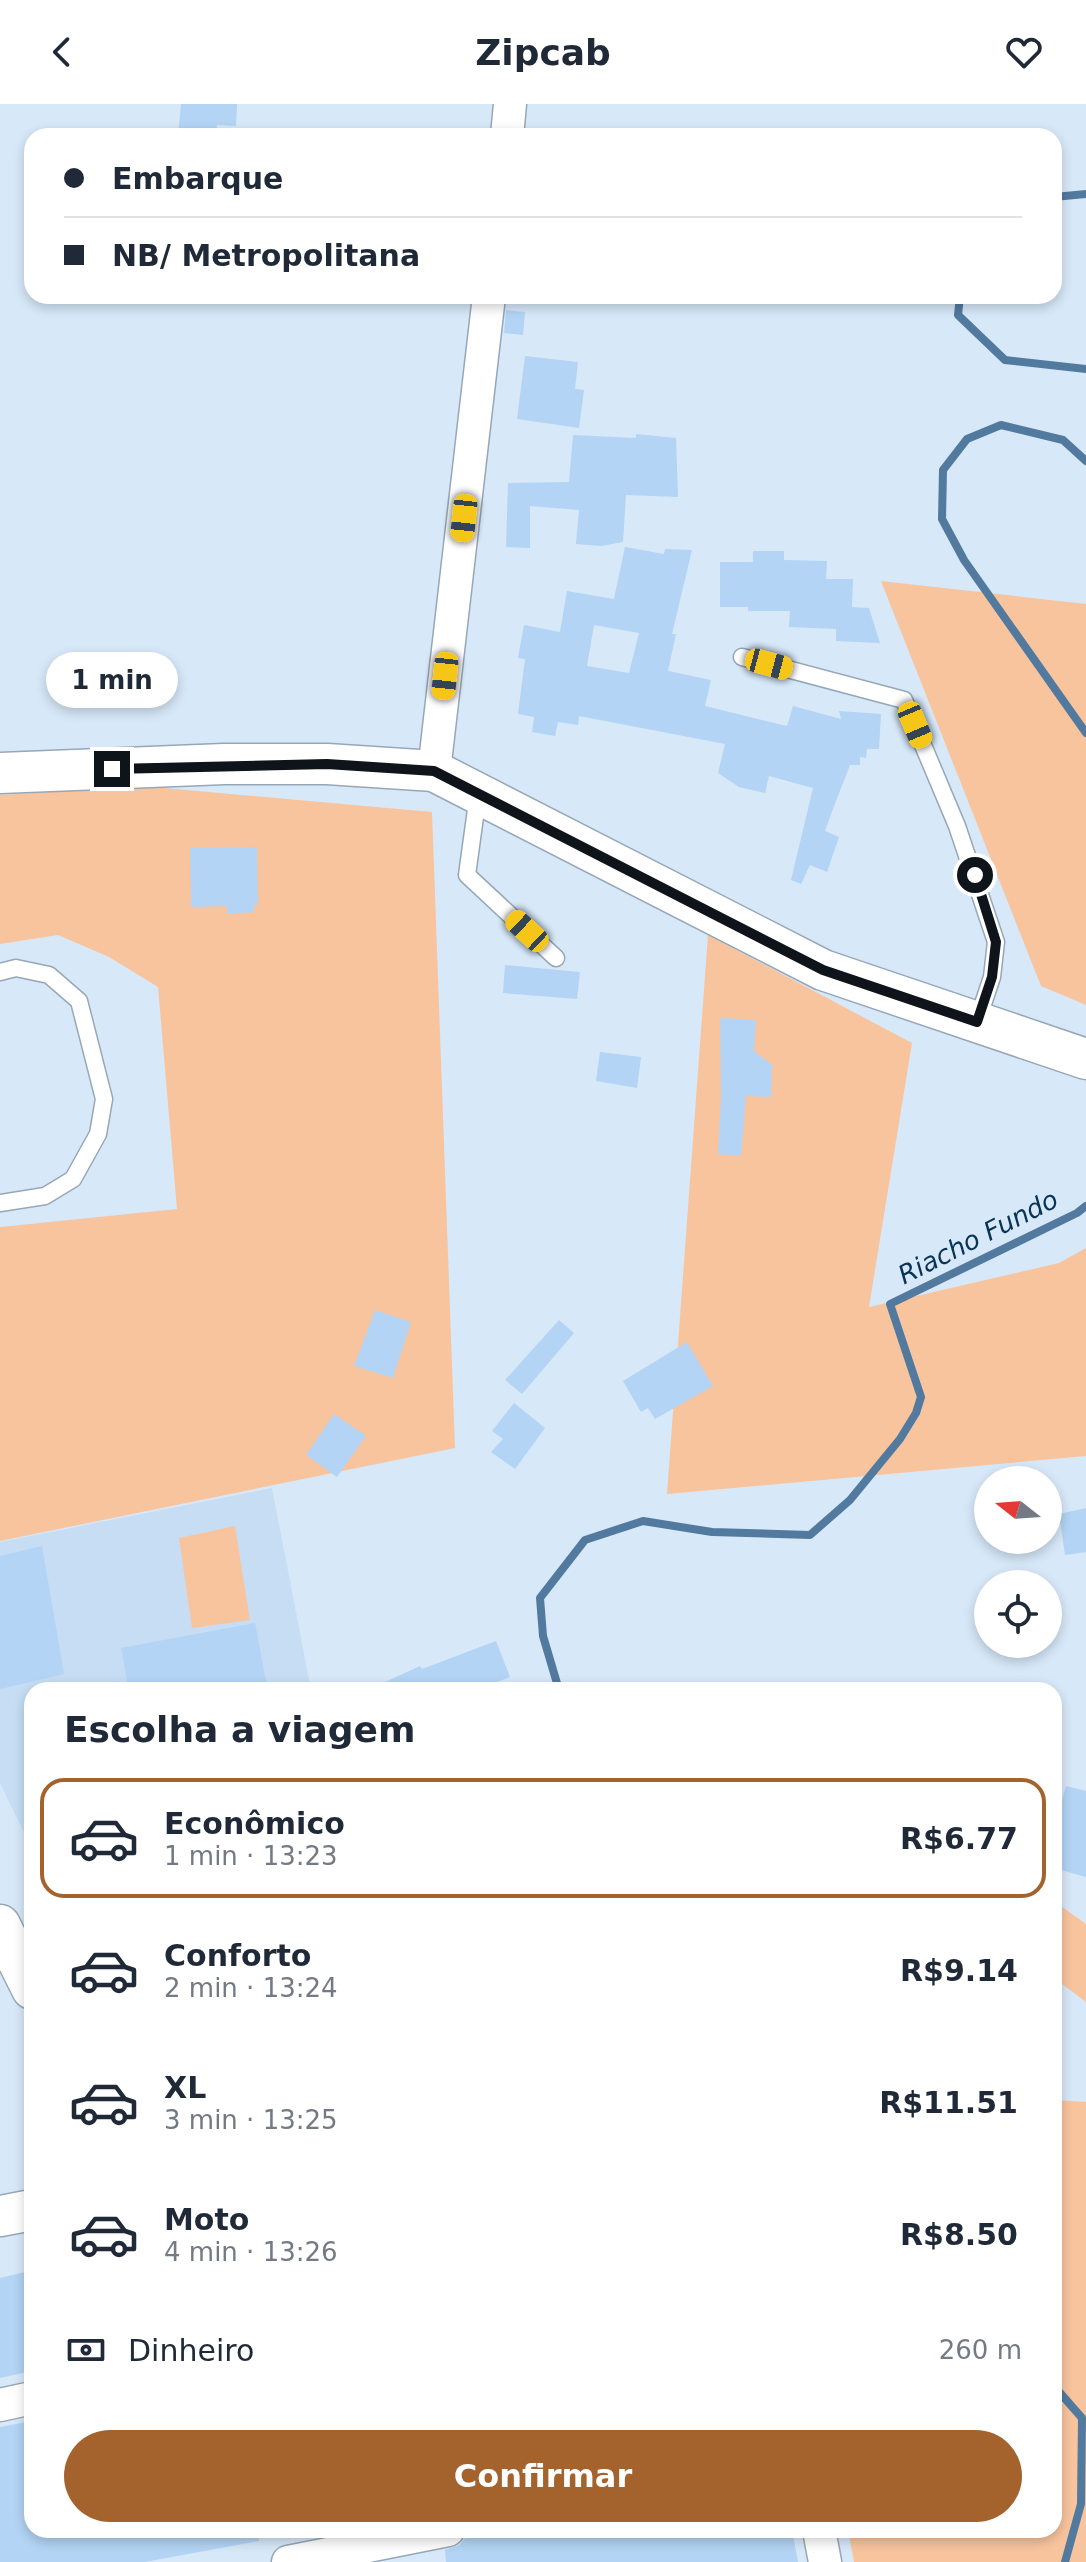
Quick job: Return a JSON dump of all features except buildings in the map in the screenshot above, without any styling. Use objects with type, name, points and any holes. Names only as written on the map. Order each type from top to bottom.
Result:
[{"type":"street","points":[[508,128],[510,104]]},
{"type":"street","points":[[434,771],[488,304]]},
{"type":"street","points":[[0,773],[224,764],[312,764],[434,771],[823,970],[1086,1059]]},
{"type":"street","points":[[0,1925],[24,1962]]},
{"type":"street","points":[[0,2216],[24,2212]]},
{"type":"street","points":[[0,2405],[24,2400]]},
{"type":"street","points":[[288,2562],[408,2538]]},
{"type":"street","points":[[820,2538],[825,2562]]},
{"type":"lane","points":[[742,657],[904,700],[957,826],[996,942],[992,977],[977,1022]]},
{"type":"lane","points":[[478,793],[467,875],[556,958]]},
{"type":"lane","points":[[0,972],[16,968],[49,975],[79,1001],[104,1099],[98,1134],[73,1179],[45,1196],[0,1203]]},
{"type":"shaded area","points":[[881,581],[1086,604],[1086,1005],[1041,986]]},
{"type":"shaded area","points":[[142,786],[432,812],[455,1448],[0,1541],[0,1227],[177,1209],[158,987],[109,957],[58,935],[0,944],[0,795]]},
{"type":"shaded area","points":[[708,935],[912,1043],[869,1307],[1059,1263],[1086,1248],[1086,1456],[667,1494]]},
{"type":"shaded area","points":[[272,1488],[309,1682],[24,1682],[24,1832],[0,1783],[0,1542]]},
{"type":"shaded area","points":[[235,1526],[250,1620],[192,1628],[179,1538]]},
{"type":"shaded area","points":[[1062,1907],[1086,1924],[1086,2002],[1062,1984]]},
{"type":"shaded area","points":[[1062,2100],[1086,2102],[1086,2562],[854,2562],[850,2538],[1062,2538]]},
{"type":"waterway","name":"Riacho Fundo","points":[[1062,196],[1086,194]]},
{"type":"waterway","name":"Riacho Fundo","points":[[959,304],[958,315],[1005,360],[1086,369]]},
{"type":"waterway","name":"Riacho Fundo","points":[[1086,461],[1063,440],[1001,425],[967,439],[943,470],[942,519],[964,560],[1086,733]]},
{"type":"waterway","name":"Riacho Fundo","points":[[557,1682],[543,1636],[540,1598],[585,1540],[643,1521],[712,1532],[810,1535],[850,1500],[900,1439],[916,1413],[921,1397],[890,1304],[1086,1206]]},
{"type":"waterway","name":"Riacho Fundo","points":[[1062,2395],[1082,2418],[1081,2504],[1065,2562]]},
{"type":"route","points":[[112,769],[327,764],[434,771],[823,970],[977,1022],[992,977],[996,942],[975,875]]}]
